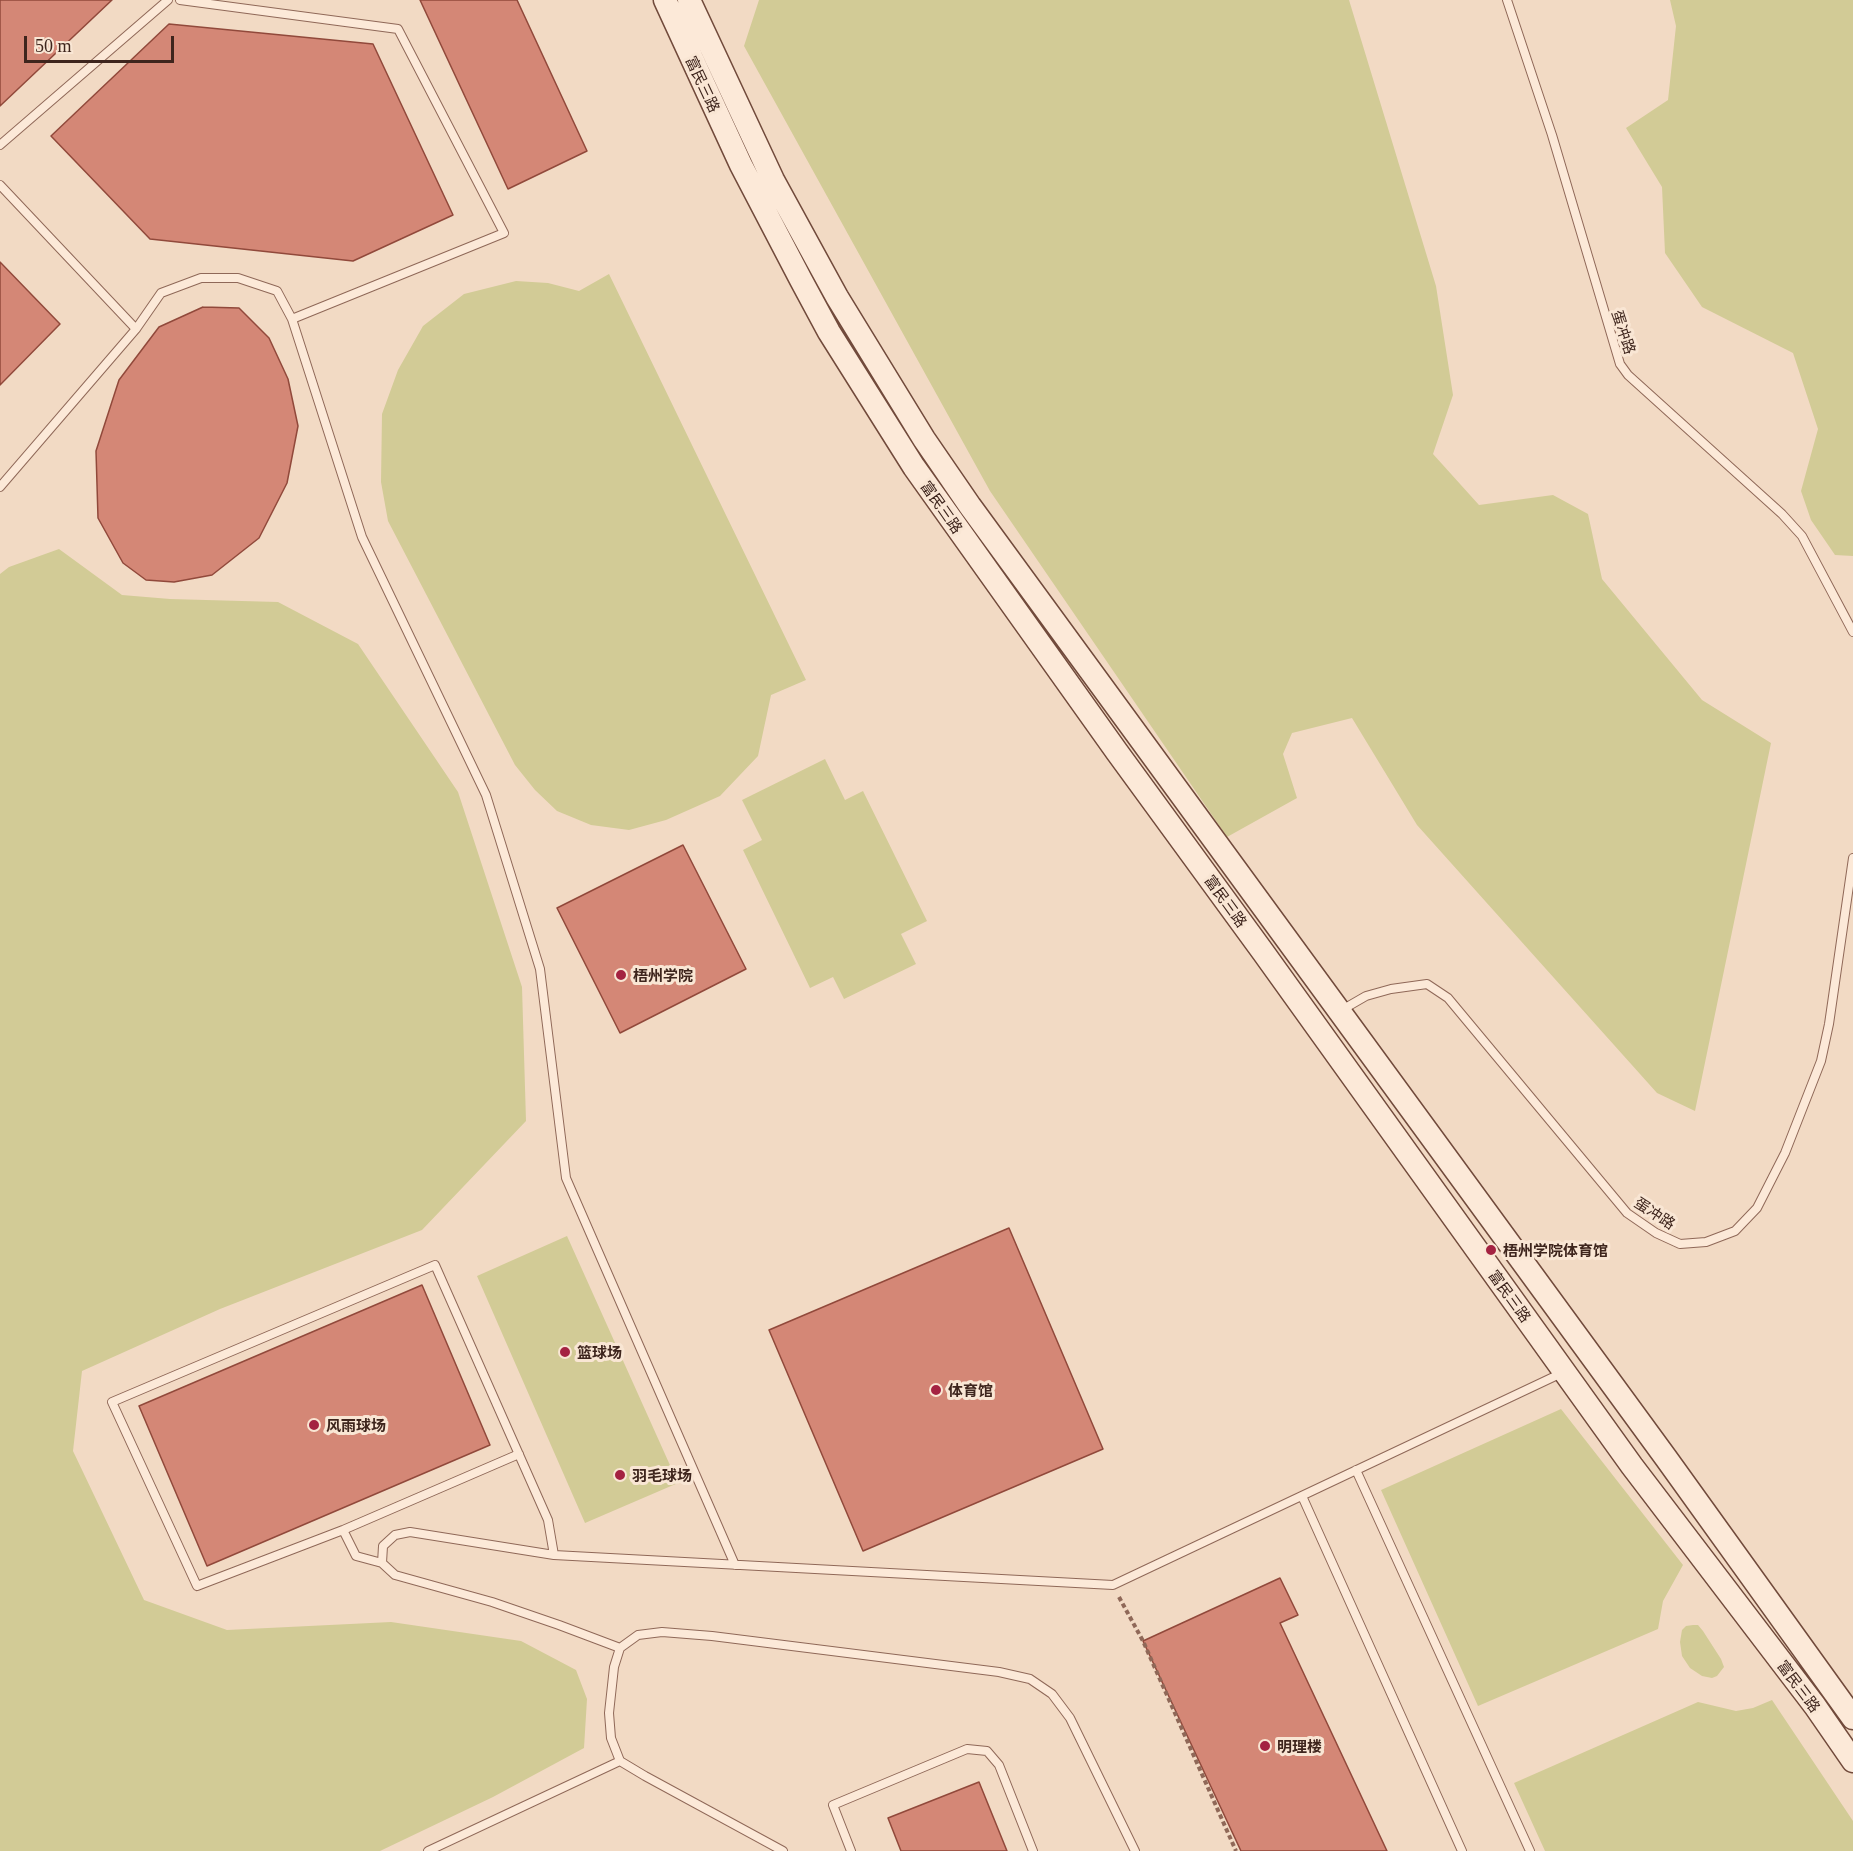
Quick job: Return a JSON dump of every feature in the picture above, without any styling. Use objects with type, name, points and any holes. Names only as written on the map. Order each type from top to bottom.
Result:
[{"type":"main road","name":"富民三路","points":[[665,0],[768,220],[829,332],[914,466],[1117,752],[1632,1466],[1815,1706],[1853,1761]]},
{"type":"main road","name":"富民三路","points":[[689,0],[773,180],[837,297],[924,439],[970,506],[1666,1458],[1853,1718]]},
{"type":"lane","points":[[0,145],[168,0]]},
{"type":"lane","points":[[180,0],[398,29],[504,233],[292,319]]},
{"type":"lane","name":"蛋冲路","points":[[1507,0],[1552,135],[1620,364],[1628,375],[1782,514],[1802,536],[1853,632]]},
{"type":"lane","points":[[0,185],[136,329]]},
{"type":"lane","points":[[0,487],[136,329],[161,292],[201,278],[238,278],[277,291],[292,319],[362,537],[486,795],[540,969],[566,1178],[735,1565]]},
{"type":"lane","name":"蛋冲路","points":[[1340,1011],[1366,996],[1391,989],[1427,984],[1448,998],[1627,1213],[1656,1233],[1680,1244],[1706,1242],[1735,1231],[1757,1208],[1785,1153],[1821,1061],[1829,1024],[1853,858]]},
{"type":"lane","points":[[519,1454],[343,1530],[197,1586],[112,1402],[435,1265],[519,1454],[548,1520],[554,1555]]},
{"type":"lane","points":[[382,1563],[383,1546],[395,1535],[410,1532],[554,1555],[1113,1585],[1564,1372]]},
{"type":"lane","points":[[1356,1470],[1530,1851]]},
{"type":"lane","points":[[1302,1496],[1462,1851]]},
{"type":"lane","points":[[343,1530],[356,1556],[382,1563],[395,1575],[492,1602],[620,1648]]},
{"type":"lane","points":[[783,1851],[620,1761],[611,1738],[609,1713],[614,1667],[620,1648],[638,1635],[662,1632],[712,1636],[999,1672],[1030,1678],[1052,1694],[1070,1718],[1135,1851]]},
{"type":"lane","points":[[851,1851],[833,1805],[967,1749],[987,1751],[999,1765],[1033,1851]]},
{"type":"lane","points":[[428,1851],[620,1761]]},
{"type":"path","points":[[1113,1585],[1143,1641],[1236,1851]]},
{"type":"shaded area","points":[[759,0],[1349,0],[1436,286],[1453,395],[1433,454],[1479,505],[1553,495],[1588,514],[1602,579],[1702,700],[1771,743],[1695,1111],[1657,1093],[1417,825],[1352,718],[1292,733],[1283,754],[1297,798],[1227,837],[990,491],[744,46]]},
{"type":"shaded area","points":[[1670,0],[1853,0],[1853,556],[1835,555],[1811,520],[1801,491],[1818,429],[1793,353],[1702,307],[1665,253],[1662,187],[1626,128],[1668,100],[1676,26]]},
{"type":"shaded area","points":[[609,274],[806,680],[771,695],[758,756],[720,796],[666,820],[629,830],[591,825],[557,811],[535,790],[515,765],[388,521],[381,482],[382,414],[398,370],[423,326],[464,294],[516,281],[548,283],[579,291]]},
{"type":"shaded area","points":[[59,549],[122,595],[170,599],[278,602],[358,644],[458,792],[522,987],[526,1121],[422,1230],[220,1309],[82,1371],[73,1451],[144,1600],[227,1630],[391,1622],[521,1641],[576,1670],[587,1699],[584,1748],[493,1797],[380,1851],[0,1851],[0,574],[9,567]]},
{"type":"shaded area","points":[[825,759],[845,800],[863,791],[927,921],[901,934],[916,964],[844,999],[833,977],[810,988],[743,850],[762,840],[742,800]]},
{"type":"shaded area","name":"篮球场","points":[[567,1236],[678,1483],[585,1523],[477,1276]]},
{"type":"shaded area","points":[[1561,1409],[1683,1565],[1663,1601],[1658,1629],[1478,1706],[1381,1490]]},
{"type":"shaded area","points":[[1698,1625],[1724,1667],[1717,1676],[1712,1678],[1702,1676],[1690,1668],[1682,1656],[1680,1642],[1682,1630],[1686,1626]]},
{"type":"shaded area","points":[[1772,1700],[1853,1821],[1853,1851],[1545,1851],[1514,1783],[1698,1702],[1736,1711],[1753,1708]]},
{"type":"building","points":[[0,0],[112,0],[0,106]]},
{"type":"building","points":[[420,0],[517,0],[587,151],[508,189]]},
{"type":"building","points":[[169,24],[373,44],[453,215],[353,261],[150,239],[51,136]]},
{"type":"building","points":[[0,262],[60,324],[0,385]]},
{"type":"building","points":[[203,307],[239,308],[269,338],[288,379],[298,426],[287,483],[259,538],[212,575],[174,582],[146,580],[123,563],[98,518],[96,451],[119,380],[159,327]]},
{"type":"building","points":[[683,845],[746,969],[620,1033],[557,908]]},
{"type":"building","name":"体育馆","points":[[1009,1228],[1103,1449],[863,1551],[769,1330]]},
{"type":"building","name":"风雨球场","points":[[422,1285],[490,1445],[207,1566],[139,1406]]},
{"type":"building","name":"明理楼","points":[[1280,1578],[1298,1615],[1280,1623],[1387,1851],[1241,1851],[1143,1641]]},
{"type":"building","points":[[979,1782],[1007,1851],[901,1851],[888,1818]]},
{"type":"place","name":"梧州学院","points":[[621,975]]},
{"type":"place","name":"梧州学院体育馆","points":[[1491,1250]]},
{"type":"place","name":"篮球场","points":[[565,1352]]},
{"type":"place","name":"体育馆","points":[[936,1390]]},
{"type":"place","name":"风雨球场","points":[[314,1425]]},
{"type":"place","name":"羽毛球场","points":[[620,1475]]},
{"type":"place","name":"明理楼","points":[[1265,1746]]}]
